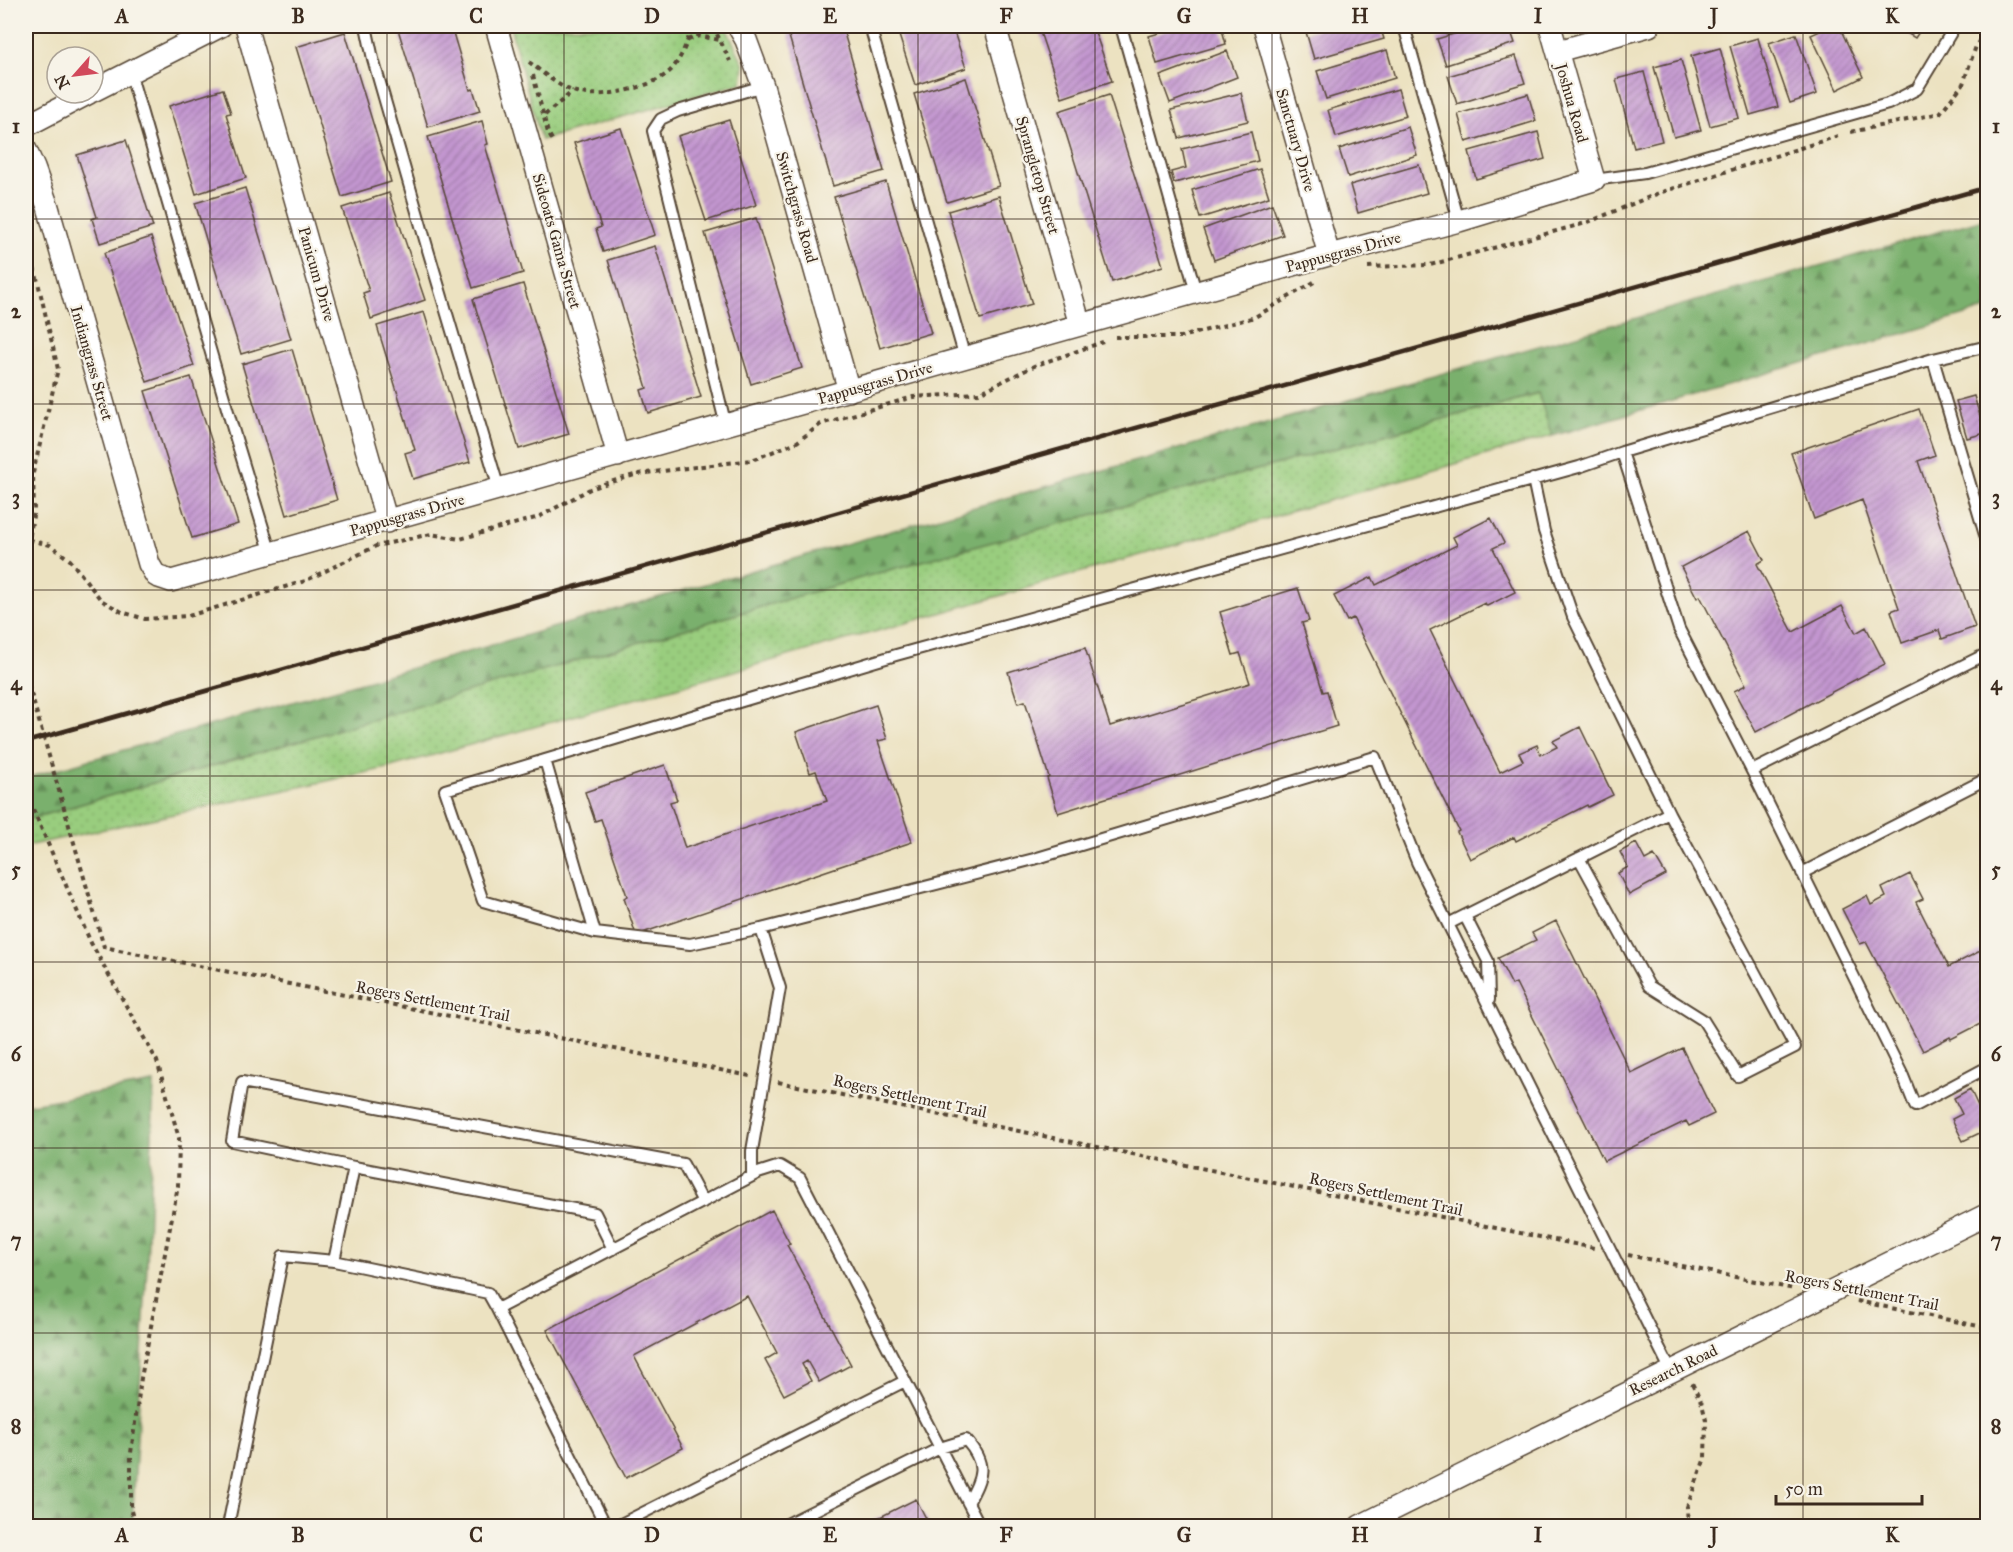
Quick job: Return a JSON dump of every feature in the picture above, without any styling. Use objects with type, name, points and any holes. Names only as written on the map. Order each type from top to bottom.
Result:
[{"type":"street","points":[[105,85],[221,26]]},
{"type":"street","name":"Panicum Drive","points":[[246,26],[387,522]]},
{"type":"street","name":"Sideoats Gama Street","points":[[496,26],[618,456]]},
{"type":"street","name":"Switchgrass Road","points":[[738,26],[746,40],[763,86],[849,391]]},
{"type":"street","name":"Sprangletop Street","points":[[995,26],[1080,325]]},
{"type":"street","name":"Sanctuary Drive","points":[[1264,26],[1329,255]]},
{"type":"street","name":"Joshua Road","points":[[1550,26],[1594,180]]},
{"type":"street","points":[[1558,51],[1649,26]]},
{"type":"street","points":[[26,126],[66,105]]},
{"type":"street","name":"Indiangrass Street","points":[[26,150],[48,207],[146,557],[156,576]]},
{"type":"street","name":"Pappusgrass Drive","points":[[156,576],[163,580],[179,580],[1594,180]]},
{"type":"street","name":"Research Road","points":[[1360,1527],[1988,1214]]},
{"type":"lane","points":[[366,26],[373,59],[424,239],[499,489]]},
{"type":"lane","points":[[870,26],[965,358]]},
{"type":"lane","points":[[1121,26],[1196,292]]},
{"type":"lane","points":[[1404,26],[1459,220]]},
{"type":"lane","points":[[1594,180],[1645,173],[1888,104],[1917,89],[1955,26]]},
{"type":"lane","points":[[130,72],[271,554]]},
{"type":"lane","points":[[726,426],[653,131],[661,119],[678,111],[763,86]]},
{"type":"lane","points":[[1671,1371],[1417,862],[1375,757],[1034,859],[762,929],[690,944],[594,933],[483,901],[445,790],[918,648],[1579,467],[1933,359],[1988,346]]},
{"type":"lane","points":[[1933,359],[1988,545]]},
{"type":"lane","points":[[1622,452],[1679,629],[1752,771],[1916,1106],[1988,1067]]},
{"type":"lane","points":[[1533,478],[1544,531],[1573,617],[1669,813],[1795,1047],[1738,1076],[1703,1020],[1649,986],[1579,858]]},
{"type":"lane","points":[[1752,771],[1988,653]]},
{"type":"lane","points":[[545,760],[594,933]]},
{"type":"lane","points":[[1802,873],[1988,778]]},
{"type":"lane","points":[[1449,924],[1669,813]]},
{"type":"lane","points":[[1465,916],[1488,961],[1489,1004]]},
{"type":"lane","points":[[753,1175],[752,1151],[780,988],[762,929]]},
{"type":"lane","points":[[613,1249],[595,1213],[232,1141],[242,1082],[682,1164],[703,1202]]},
{"type":"lane","points":[[497,1309],[753,1175],[780,1166],[800,1178],[981,1527]]},
{"type":"lane","points":[[334,1261],[354,1167]]},
{"type":"lane","points":[[228,1527],[283,1257],[334,1261],[488,1293],[606,1527]]},
{"type":"lane","points":[[617,1527],[904,1381]]},
{"type":"lane","points":[[783,1527],[939,1448],[966,1440],[975,1451],[982,1467],[980,1480],[968,1503]]},
{"type":"path","points":[[529,62],[563,87],[580,93],[602,94],[630,90],[658,80],[670,71],[683,53],[693,26]]},
{"type":"path","points":[[713,26],[733,66],[741,93]]},
{"type":"path","points":[[1363,267],[1430,265],[1586,223],[1659,193],[1847,133],[1940,113],[1963,84],[1976,46],[1988,26]]},
{"type":"path","points":[[688,41],[699,36],[720,40]]},
{"type":"path","points":[[545,115],[573,90]]},
{"type":"path","points":[[26,242],[37,278],[58,369],[33,472],[34,510],[26,549]]},
{"type":"path","points":[[29,540],[50,544],[70,560],[101,600],[122,612],[145,620],[188,616],[305,581],[376,546],[431,534],[460,540],[539,517],[590,489],[638,474],[752,460],[797,442],[821,424],[913,397],[979,393],[1034,366],[1117,337],[1181,337],[1255,316],[1304,287],[1321,280]]},
{"type":"path","name":"Rogers Settlement Trail","points":[[26,676],[104,947],[760,1078]]},
{"type":"path","points":[[26,793],[91,943],[157,1061],[179,1138],[178,1186],[141,1378],[131,1453],[131,1511],[135,1527]]},
{"type":"path","name":"Rogers Settlement Trail","points":[[772,1081],[1599,1249]]},
{"type":"path","name":"Rogers Settlement Trail","points":[[1622,1254],[1795,1289]]},
{"type":"path","name":"Rogers Settlement Trail","points":[[1851,1300],[1988,1328]]},
{"type":"path","points":[[1688,1527],[1687,1506],[1705,1458],[1707,1420],[1691,1380]]},
{"type":"green space","points":[[510,26],[725,26],[744,65],[742,83],[541,140]]},
{"type":"green space","points":[[1564,26],[1607,26],[1574,35],[1565,31]]},
{"type":"green space","points":[[1987,218],[1987,309],[1552,436],[1538,393],[871,575],[26,820],[26,778]]},
{"type":"green space","points":[[1539,393],[1552,436],[885,629],[387,768],[26,846],[26,820],[871,575]]},
{"type":"green space","points":[[154,1083],[147,1266],[132,1526],[26,1526],[26,1105]]},
{"type":"building","points":[[397,26],[451,26],[470,90],[473,89],[480,111],[428,127]]},
{"type":"building","points":[[786,26],[842,26],[884,171],[833,186]]},
{"type":"building","points":[[896,26],[952,26],[966,68],[915,85]]},
{"type":"building","points":[[1038,26],[1093,26],[1112,81],[1062,98]]},
{"type":"building","points":[[1183,26],[1221,26],[1226,44],[1157,64],[1149,36]]},
{"type":"building","points":[[1329,26],[1380,26],[1384,39],[1314,59],[1306,32]]},
{"type":"building","points":[[1480,26],[1509,26],[1515,43],[1446,65],[1437,39]]},
{"type":"building","points":[[1831,26],[1839,26],[1863,77],[1837,90],[1811,35]]},
{"type":"building","points":[[1895,26],[1923,26],[1915,38]]},
{"type":"building","points":[[345,32],[391,182],[342,197],[296,47]]},
{"type":"building","points":[[1796,34],[1817,94],[1790,103],[1769,43]]},
{"type":"building","points":[[1758,38],[1778,107],[1750,115],[1730,46]]},
{"type":"building","points":[[1720,48],[1739,118],[1710,126],[1691,56]]},
{"type":"building","points":[[1387,50],[1395,78],[1326,99],[1317,71]]},
{"type":"building","points":[[1227,51],[1237,77],[1170,103],[1160,76]]},
{"type":"building","points":[[1516,56],[1525,83],[1457,104],[1448,76]]},
{"type":"building","points":[[1681,60],[1701,130],[1674,137],[1654,67]]},
{"type":"building","points":[[1644,72],[1662,141],[1634,148],[1616,79]]},
{"type":"building","points":[[966,78],[999,186],[947,202],[914,94]]},
{"type":"building","points":[[223,89],[231,113],[226,114],[246,178],[196,194],[169,106]]},
{"type":"building","points":[[1398,89],[1406,116],[1336,137],[1328,110]]},
{"type":"building","points":[[1241,93],[1248,121],[1179,138],[1171,110]]},
{"type":"building","points":[[1528,94],[1536,121],[1466,142],[1458,114]]},
{"type":"building","points":[[1109,95],[1163,266],[1112,282],[1059,111]]},
{"type":"building","points":[[729,120],[756,205],[706,221],[678,136]]},
{"type":"building","points":[[482,121],[488,144],[485,145],[523,273],[473,288],[428,137]]},
{"type":"building","points":[[1408,127],[1417,155],[1348,177],[1339,149]]},
{"type":"building","points":[[621,128],[655,235],[603,252],[596,229],[601,227],[574,143]]},
{"type":"building","points":[[1251,132],[1258,161],[1174,183],[1171,172],[1186,168],[1182,149]]},
{"type":"building","points":[[1538,132],[1545,159],[1476,179],[1469,151]]},
{"type":"building","points":[[126,140],[153,227],[100,243],[92,219],[97,217],[77,155]]},
{"type":"building","points":[[1419,165],[1427,193],[1358,213],[1350,185]]},
{"type":"building","points":[[1260,169],[1269,197],[1200,218],[1192,190]]},
{"type":"building","points":[[886,182],[931,333],[880,348],[834,197]]},
{"type":"building","points":[[245,188],[291,339],[241,354],[195,203]]},
{"type":"building","points":[[389,193],[425,300],[371,319],[363,293],[369,291],[342,208]]},
{"type":"building","points":[[999,196],[1032,304],[980,319],[948,211]]},
{"type":"building","points":[[1272,204],[1283,235],[1214,260],[1203,229]]},
{"type":"building","points":[[756,218],[802,368],[751,384],[705,233]]},
{"type":"building","points":[[151,237],[194,366],[147,382],[104,253]]},
{"type":"building","points":[[655,246],[701,397],[648,413],[641,390],[647,388],[608,260]]},
{"type":"building","points":[[523,284],[569,434],[519,449],[473,299]]},
{"type":"building","points":[[424,312],[470,462],[413,479],[405,453],[415,450],[377,326]]},
{"type":"building","points":[[292,349],[337,500],[287,515],[242,364]]},
{"type":"building","points":[[191,377],[238,524],[192,538],[145,391]]},
{"type":"building","points":[[1974,396],[1985,433],[1967,438],[1956,401]]},
{"type":"building","points":[[1919,409],[1935,455],[1918,461],[1975,627],[1942,639],[1939,630],[1902,643],[1891,611],[1899,608],[1862,500],[1814,519],[1791,453]]},
{"type":"building","points":[[1491,518],[1504,543],[1493,548],[1515,592],[1487,606],[1485,603],[1430,630],[1500,772],[1523,761],[1519,753],[1537,745],[1541,755],[1557,747],[1553,741],[1580,727],[1613,795],[1588,807],[1587,805],[1516,841],[1514,837],[1470,859],[1457,832],[1459,831],[1353,618],[1347,621],[1334,596],[1372,577],[1376,585],[1457,545],[1453,537]]},
{"type":"building","points":[[1749,531],[1764,560],[1757,564],[1793,632],[1842,606],[1856,633],[1866,627],[1885,664],[1756,732],[1734,691],[1746,685],[1700,596],[1697,598],[1681,567]]},
{"type":"building","points":[[1298,588],[1309,621],[1302,623],[1323,692],[1327,691],[1337,726],[1058,813],[1025,701],[1018,703],[1008,672],[1085,648],[1110,726],[1250,683],[1240,653],[1233,655],[1220,612]]},
{"type":"building","points":[[876,705],[887,739],[878,741],[912,842],[636,935],[624,898],[627,896],[601,819],[595,821],[585,792],[665,765],[677,800],[670,802],[685,848],[827,801],[816,771],[810,773],[796,732]]},
{"type":"building","points":[[1636,843],[1645,860],[1654,855],[1666,875],[1629,895],[1618,873],[1628,867],[1620,852]]},
{"type":"building","points":[[1910,874],[1923,899],[1916,902],[1949,967],[1988,947],[1988,1020],[1923,1051],[1866,942],[1860,944],[1842,909],[1867,896],[1871,905],[1886,897],[1882,888]]},
{"type":"building","points":[[1556,921],[1631,1073],[1682,1048],[1714,1114],[1689,1126],[1686,1121],[1604,1161],[1516,983],[1512,985],[1498,958],[1536,940],[1532,933]]},
{"type":"building","points":[[1970,1089],[1978,1106],[1988,1101],[1988,1129],[1963,1141],[1952,1119],[1962,1114],[1954,1098]]},
{"type":"building","points":[[772,1210],[790,1244],[787,1245],[851,1365],[819,1382],[807,1361],[802,1364],[811,1381],[784,1395],[765,1360],[777,1353],[747,1296],[634,1356],[683,1448],[626,1478],[547,1330]]},
{"type":"building","points":[[916,1499],[930,1526],[862,1526]]},
{"type":"railway","points":[[26,742],[1988,187]]}]
